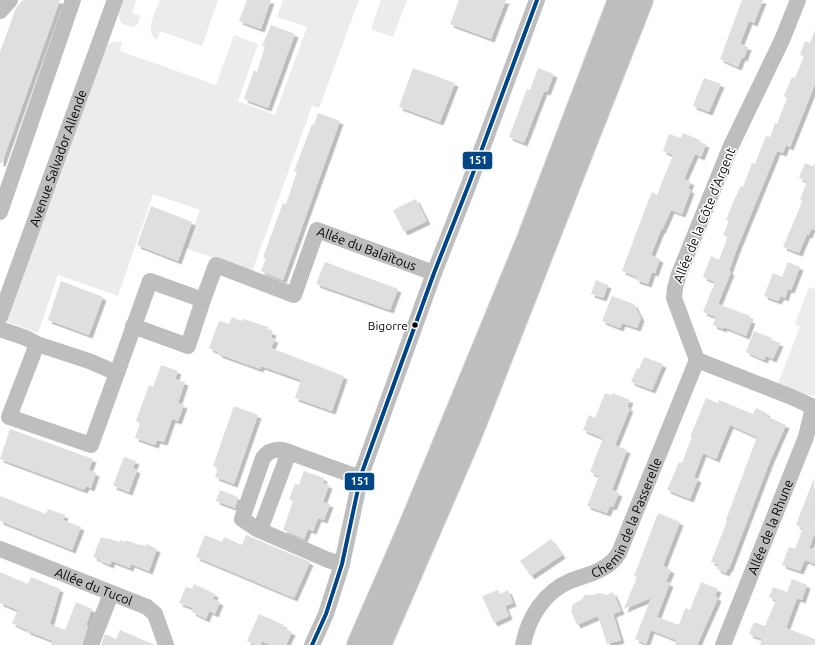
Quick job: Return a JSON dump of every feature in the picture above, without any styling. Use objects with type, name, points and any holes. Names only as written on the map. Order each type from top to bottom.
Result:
[{"type":"highway","points":[[378,632],[408,528],[528,239],[619,0]]},
{"type":"highway","points":[[358,645],[378,632],[470,437],[642,0]]},
{"type":"street","points":[[0,11],[10,0]]},
{"type":"street","points":[[0,212],[73,0]]},
{"type":"street","name":"Avenue Salvador Allende","points":[[0,317],[115,0]]},
{"type":"street","points":[[312,645],[326,614],[342,564],[361,475],[434,273],[537,0]]},
{"type":"street","name":"Allée de la Côte d'Argent","points":[[697,360],[674,298],[675,288],[730,148],[782,40],[798,0]]},
{"type":"street","name":"Allée du Balaïtous","points":[[203,300],[216,266],[294,295],[317,230],[434,273]]},
{"type":"street","points":[[36,344],[9,417],[91,445],[133,326],[150,281],[203,300],[188,346],[133,326]]},
{"type":"street","points":[[0,329],[26,338],[36,344],[89,361],[117,373]]},
{"type":"street","points":[[697,360],[814,406]]},
{"type":"street","name":"Chemin de la Passerelle","points":[[522,645],[531,618],[553,591],[568,582],[600,570],[612,562],[619,553],[697,360]]},
{"type":"street","name":"Allée de la Rhune","points":[[723,645],[806,437],[814,406]]},
{"type":"street","points":[[342,564],[328,560],[260,530],[242,519],[263,458],[269,452],[276,449],[352,475],[361,475]]},
{"type":"street","points":[[260,530],[288,452]]},
{"type":"street","name":"Allée du Tucol","points":[[0,549],[152,610],[155,614],[166,645]]},
{"type":"street","points":[[91,645],[111,594]]},
{"type":"shaded area","points":[[121,0],[136,0],[132,13],[140,16],[138,24],[134,27],[124,24],[119,18]]},
{"type":"shaded area","points":[[160,0],[218,0],[202,46],[160,31],[157,40],[153,36],[151,32],[152,21]]},
{"type":"shaded area","points":[[283,0],[359,0],[319,108],[312,106],[252,272],[186,248],[200,210],[153,194],[118,296],[58,275],[38,333],[7,322],[104,48],[108,44],[116,41],[122,42],[120,51],[216,85],[234,35],[258,44],[238,101],[275,115],[307,27],[277,17]]},
{"type":"shaded area","points":[[381,0],[407,0],[393,37],[371,29]]},
{"type":"shaded area","points":[[809,287],[813,289],[815,288],[815,395],[807,395],[778,383],[800,327],[795,324]]},
{"type":"building","points":[[23,0],[60,0],[2,163],[0,163],[0,52],[16,8]]},
{"type":"building","points":[[247,0],[271,0],[261,29],[239,21]]},
{"type":"building","points":[[459,0],[506,0],[491,39],[450,24]]},
{"type":"building","points":[[742,0],[763,0],[754,23],[749,21],[740,44],[748,47],[744,58],[742,57],[738,67],[720,59]]},
{"type":"building","points":[[271,25],[295,34],[268,108],[244,99],[254,70],[257,72],[265,46],[262,46]]},
{"type":"building","points":[[815,30],[815,84],[790,147],[786,145],[783,153],[777,151],[736,251],[729,271],[731,272],[718,304],[750,316],[748,319],[752,320],[746,336],[724,327],[723,329],[713,325],[716,317],[703,312],[715,282],[703,277],[711,256],[719,260],[728,237],[723,235],[729,221],[726,220],[734,200],[741,186],[743,187],[752,163],[755,164],[766,136],[770,137],[775,123],[777,124],[787,98],[784,96],[792,77],[795,78],[804,56],[800,55],[805,41],[810,43]]},
{"type":"building","points":[[413,68],[455,83],[440,122],[399,107]]},
{"type":"building","points":[[538,68],[554,74],[547,92],[544,91],[524,143],[509,137],[527,89],[530,90]]},
{"type":"building","points":[[704,78],[721,84],[709,112],[693,106]]},
{"type":"building","points":[[318,113],[340,121],[283,280],[261,271],[266,258],[263,257],[283,203],[286,204],[297,172],[294,171],[312,124],[314,125]]},
{"type":"building","points":[[683,133],[706,144],[701,157],[695,154],[684,179],[691,182],[688,189],[691,190],[682,214],[671,210],[661,230],[651,255],[660,259],[655,273],[652,272],[648,284],[636,280],[637,277],[622,271],[652,192],[657,195],[673,155],[663,151],[669,134],[681,138]]},
{"type":"building","points":[[805,163],[813,166],[815,163],[815,230],[811,229],[809,235],[807,234],[799,253],[783,247],[802,201],[800,200],[807,181],[799,178]]},
{"type":"building","points":[[416,199],[427,221],[404,232],[393,210]]},
{"type":"building","points":[[151,206],[192,222],[178,261],[137,245]]},
{"type":"building","points":[[325,262],[398,289],[390,310],[316,284]]},
{"type":"building","points":[[788,262],[800,267],[791,290],[788,289],[785,298],[781,296],[778,301],[764,296],[773,273],[782,277]]},
{"type":"building","points":[[596,280],[608,285],[603,298],[591,294]]},
{"type":"building","points":[[61,281],[103,297],[89,335],[48,320]]},
{"type":"building","points":[[612,296],[634,304],[641,318],[637,328],[622,323],[620,328],[602,321]]},
{"type":"building","points":[[232,317],[242,321],[244,319],[268,327],[267,330],[273,332],[271,338],[275,339],[271,348],[344,376],[332,411],[295,398],[301,380],[261,366],[260,369],[218,354],[219,353],[209,348],[219,321],[229,324]]},
{"type":"building","points":[[754,331],[780,343],[773,359],[766,356],[764,360],[746,352]]},
{"type":"building","points":[[644,357],[663,364],[652,390],[631,382]]},
{"type":"building","points":[[161,365],[178,371],[175,379],[185,382],[178,403],[184,405],[178,421],[172,419],[164,442],[157,440],[155,445],[135,438],[140,423],[136,421],[149,385],[153,387]]},
{"type":"building","points":[[605,393],[611,395],[612,393],[630,400],[627,407],[630,408],[615,445],[627,450],[612,490],[619,493],[613,507],[610,506],[607,513],[587,506],[599,476],[590,472],[603,438],[583,430],[589,415],[595,418]]},
{"type":"building","points":[[706,398],[718,403],[719,400],[753,414],[756,408],[767,413],[766,416],[786,425],[770,461],[729,569],[728,568],[726,573],[717,569],[718,564],[711,562],[757,437],[730,425],[716,459],[703,453],[694,477],[698,479],[690,499],[667,490],[679,462],[682,463],[692,437],[690,437]]},
{"type":"building","points":[[234,406],[258,415],[234,484],[215,477],[218,468],[213,466]]},
{"type":"building","points":[[10,429],[93,459],[89,470],[96,473],[91,488],[86,486],[84,490],[0,459]]},
{"type":"building","points":[[124,457],[136,461],[133,468],[137,470],[129,492],[113,486]]},
{"type":"building","points":[[304,471],[324,478],[323,483],[329,485],[323,502],[330,504],[324,520],[318,518],[313,531],[308,529],[304,539],[283,530],[293,501],[289,499],[295,484],[299,485]]},
{"type":"building","points":[[814,478],[815,533],[809,548],[815,550],[815,564],[805,560],[800,571],[782,565],[789,547],[795,549],[803,528],[796,525]]},
{"type":"building","points":[[220,490],[238,497],[235,508],[216,501]]},
{"type":"building","points":[[0,496],[46,514],[48,509],[65,515],[63,520],[81,527],[72,550],[0,521]]},
{"type":"building","points":[[658,513],[680,522],[663,566],[671,570],[666,582],[670,583],[657,617],[679,625],[686,608],[690,610],[701,582],[718,589],[715,596],[718,598],[697,645],[675,645],[676,640],[651,630],[646,644],[635,639],[651,598],[624,609],[637,577],[634,576]]},
{"type":"building","points":[[205,535],[222,542],[224,537],[242,545],[246,535],[310,562],[294,598],[196,557]]},
{"type":"building","points":[[101,537],[119,542],[120,540],[126,542],[126,540],[145,546],[147,544],[157,549],[149,571],[131,564],[130,568],[112,561],[110,565],[93,557]]},
{"type":"building","points":[[551,539],[562,555],[531,576],[520,561]]},
{"type":"building","points":[[0,572],[28,584],[31,577],[60,589],[50,624],[65,630],[76,602],[92,609],[86,625],[88,626],[82,645],[51,645],[53,641],[27,631],[12,623],[18,610],[0,603]]},
{"type":"building","points":[[792,579],[807,585],[802,600],[797,598],[786,628],[815,639],[815,645],[760,645],[762,639],[749,634],[754,622],[765,626],[776,600],[769,597],[773,587],[787,592]]},
{"type":"building","points":[[194,584],[215,594],[213,599],[220,602],[215,614],[209,611],[206,619],[192,612],[193,608],[179,603],[186,587],[192,589]]},
{"type":"building","points":[[498,590],[500,594],[508,590],[513,603],[505,606],[509,616],[494,623],[482,596]]},
{"type":"building","points":[[613,592],[621,611],[613,614],[621,640],[607,644],[598,616],[577,625],[571,611],[573,604],[581,600],[585,595],[600,593],[606,595]]},
{"type":"building","points":[[259,614],[284,625],[283,628],[292,632],[286,645],[271,645],[262,641],[261,645],[256,645],[247,641]]},
{"type":"building","points":[[120,630],[155,645],[101,645],[105,634],[116,639]]},
{"type":"transit line","name":"151","points":[[312,645],[326,614],[342,564],[361,475],[434,273],[469,184],[537,0]]},
{"type":"place","name":"Bigorre","points":[[415,325]]}]
